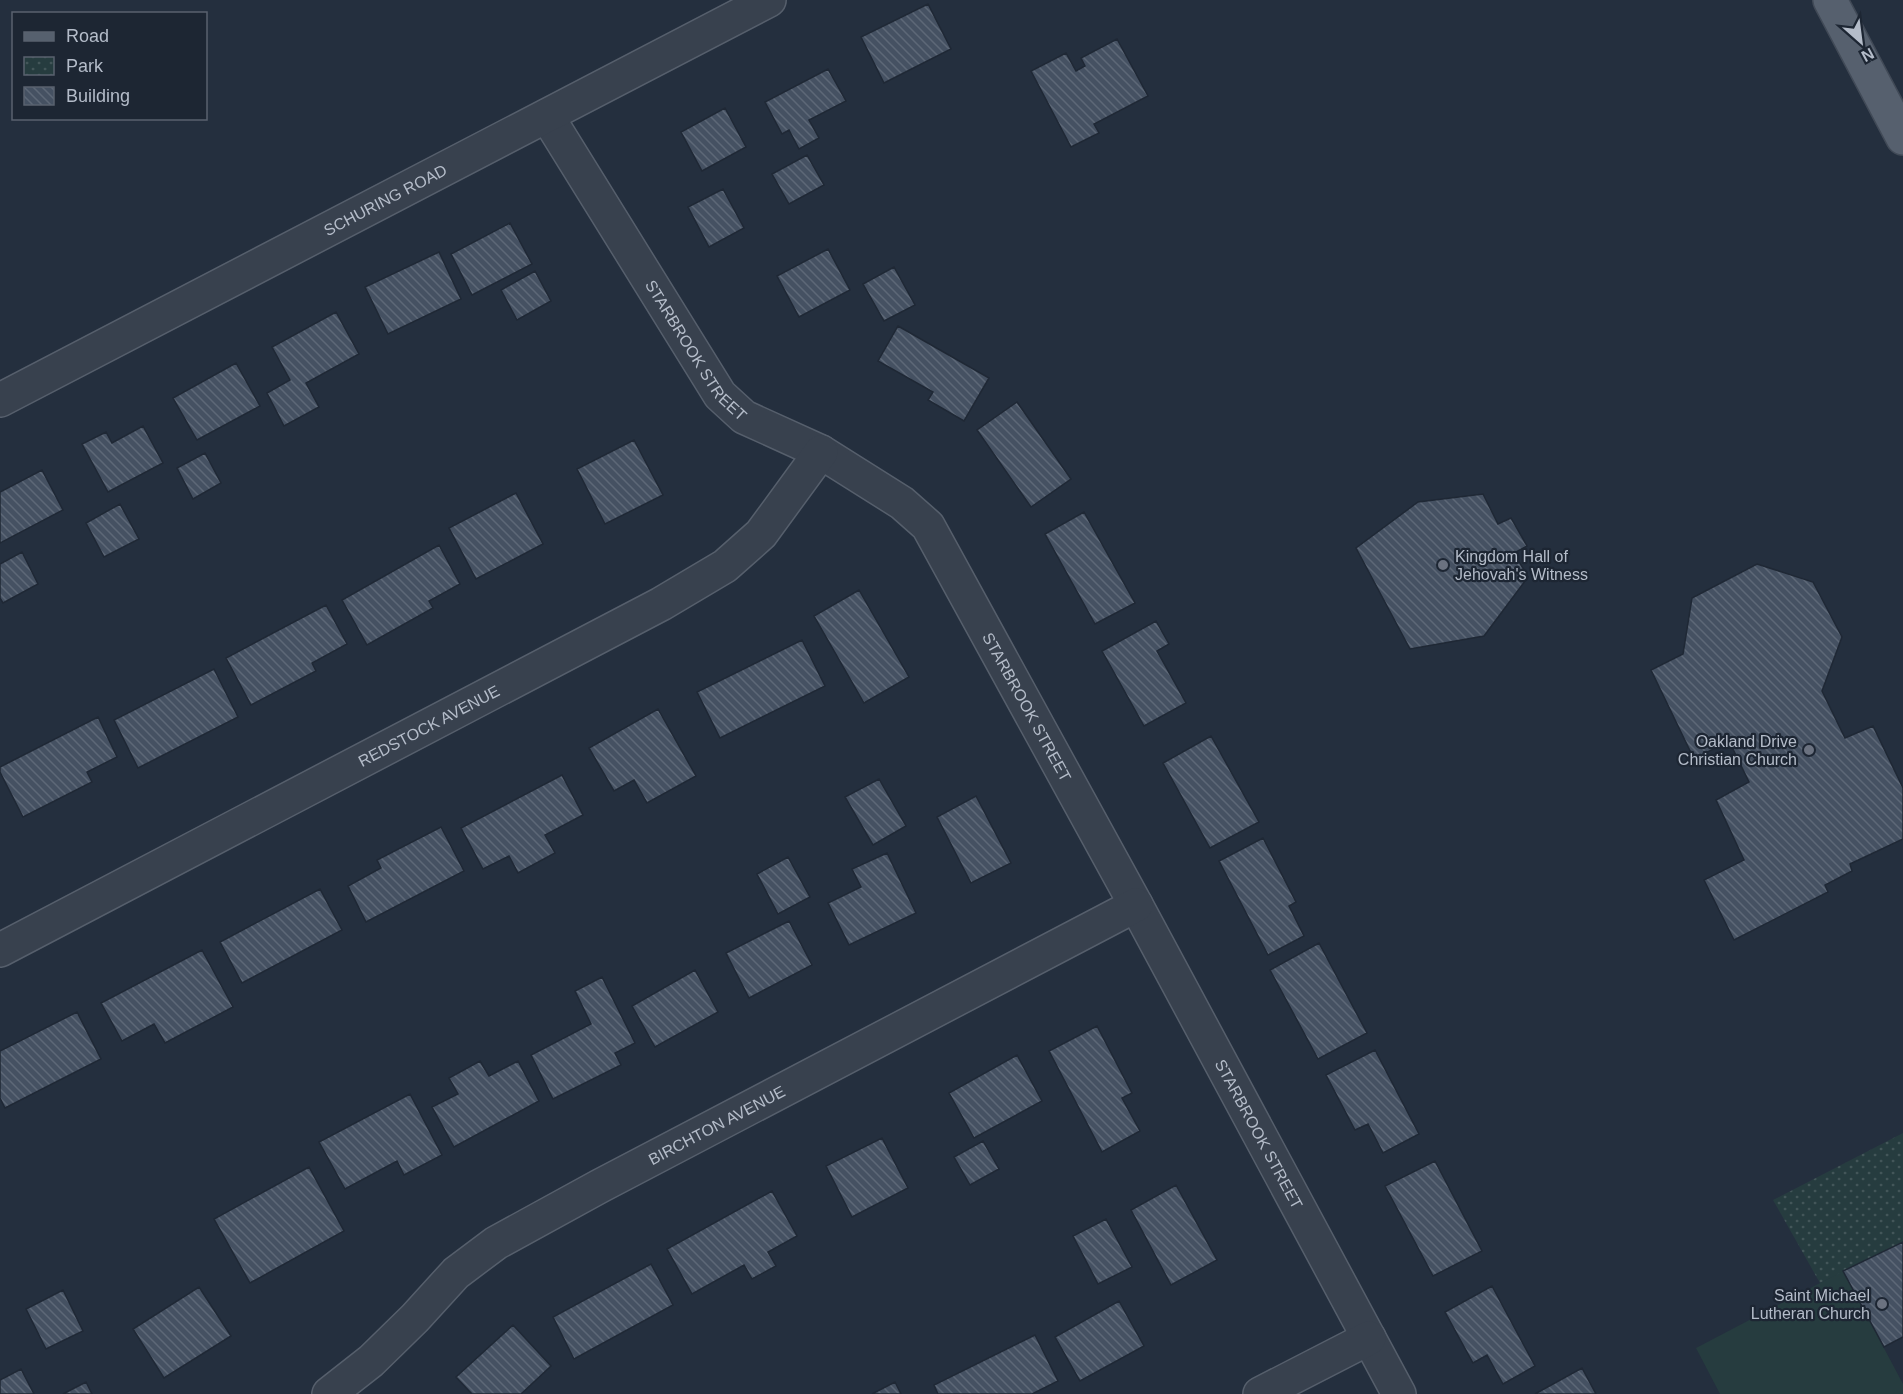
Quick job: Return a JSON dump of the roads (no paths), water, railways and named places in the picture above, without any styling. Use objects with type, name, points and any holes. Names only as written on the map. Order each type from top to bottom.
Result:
[{"type":"main road","points":[[1830,0],[1903,138]]},
{"type":"street","name":"SCHURING ROAD","points":[[0,400],[769,0]]},
{"type":"street","name":"STARBROOK STREET","points":[[547,116],[720,395],[744,417],[821,452],[902,503],[928,526],[1136,905],[1399,1394]]},
{"type":"street","name":"REDSTOCK AVENUE","points":[[0,950],[661,604],[725,566],[761,534],[821,452]]},
{"type":"street","name":"BIRCHTON AVENUE","points":[[329,1394],[386,1347],[416,1318],[456,1273],[496,1242],[600,1185],[1136,905]]},
{"type":"street","points":[[1260,1394],[1369,1338]]},
{"type":"place","name":"Kingdom Hall of Jehovah's Witness","points":[[1443,565]]},
{"type":"place","name":"Oakland Drive Christian Church","points":[[1809,750]]},
{"type":"place","name":"Saint Michael Lutheran Church","points":[[1882,1304]]}]
